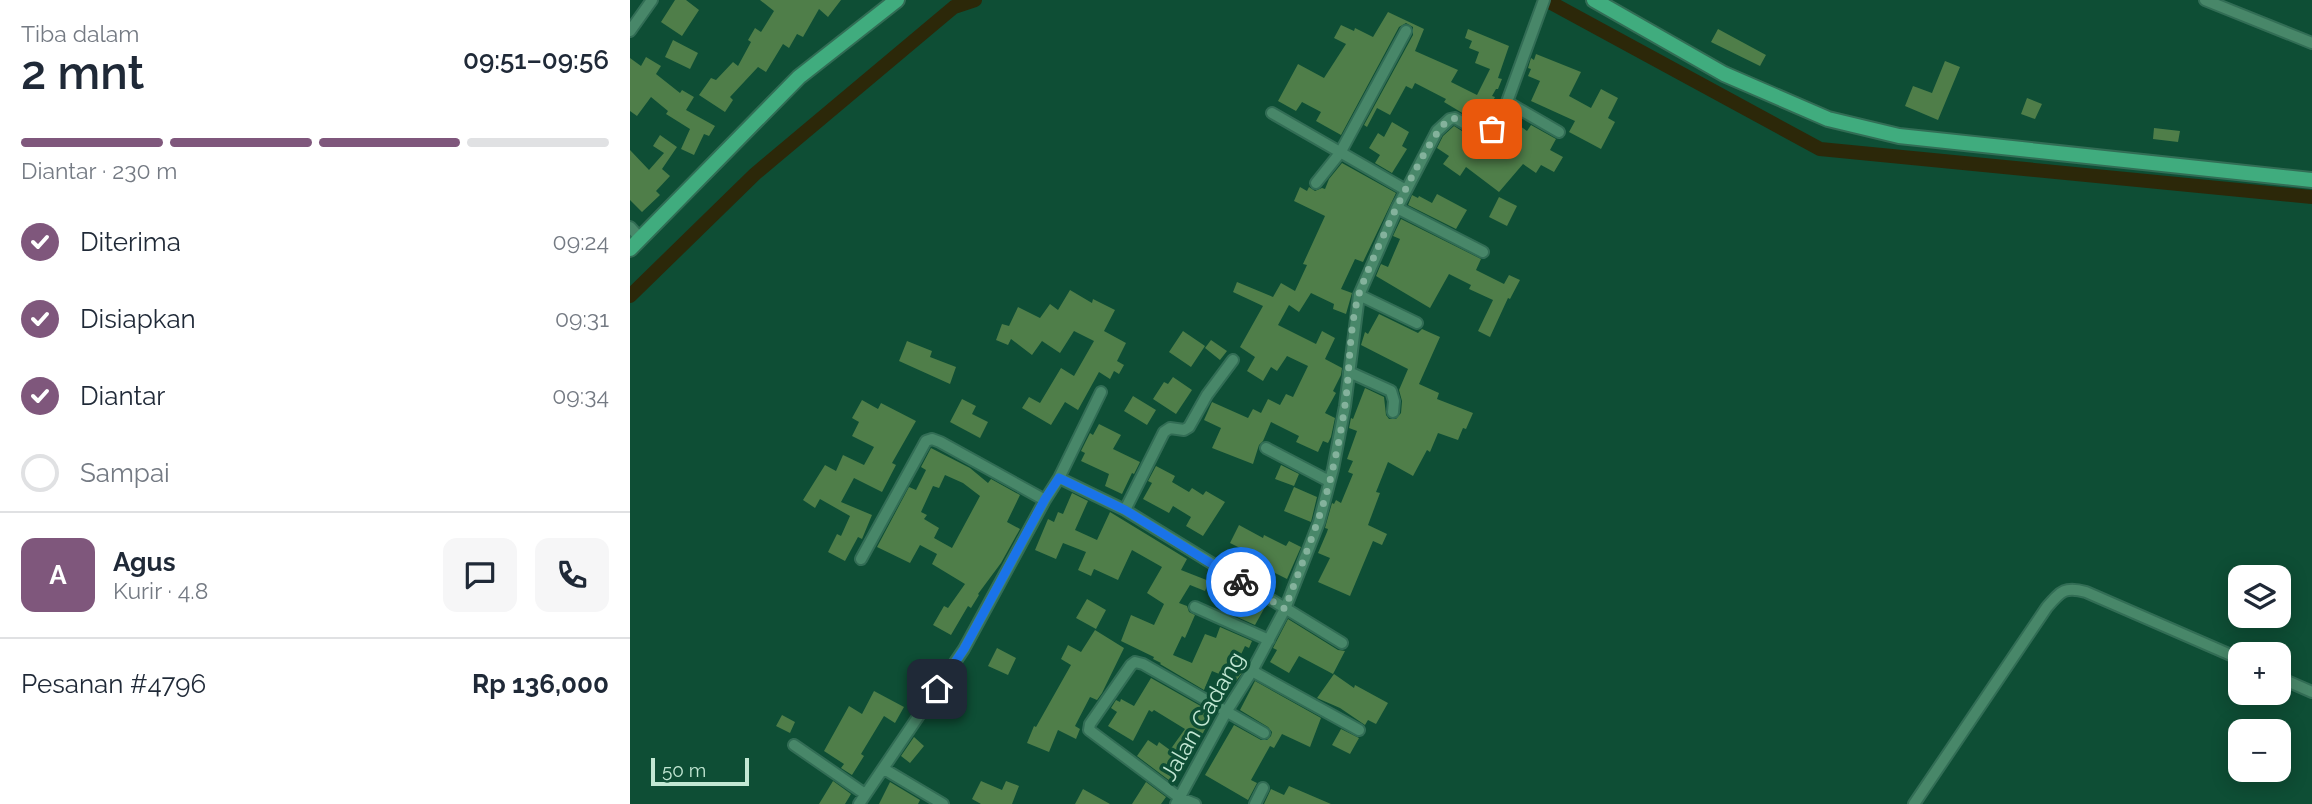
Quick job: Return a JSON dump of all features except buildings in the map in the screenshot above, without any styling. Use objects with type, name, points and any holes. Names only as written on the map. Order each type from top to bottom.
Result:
[{"type":"street","points":[[630,31],[652,0]]},
{"type":"street","points":[[630,227],[635,244],[799,77],[897,0]]},
{"type":"street","points":[[1594,0],[1724,74],[1828,119],[1899,136],[2312,180]]},
{"type":"street","points":[[2205,0],[2312,43]]},
{"type":"street","name":"Jalan Cadang","points":[[1178,801],[1285,609],[1319,522],[1345,405],[1359,295],[1397,208],[1437,131],[1445,123],[1455,118],[1480,133],[1492,129],[1507,102],[1542,4]]},
{"type":"street","points":[[1316,183],[1340,153],[1406,32]]},
{"type":"street","points":[[1507,102],[1559,132]]},
{"type":"street","points":[[1272,113],[1406,190]]},
{"type":"street","points":[[1397,208],[1483,252]]},
{"type":"street","points":[[1359,295],[1416,323]]},
{"type":"street","points":[[1125,510],[1164,432],[1170,428],[1184,430],[1189,427],[1207,395],[1233,360]]},
{"type":"street","points":[[1349,372],[1391,391],[1393,412]]},
{"type":"street","points":[[794,745],[862,799],[964,649],[1059,478],[1101,392]]},
{"type":"street","points":[[861,559],[926,441],[932,439],[1045,499]]},
{"type":"street","points":[[1266,448],[1329,481]]},
{"type":"street","points":[[1059,478],[1125,510],[1342,643]]},
{"type":"street","points":[[1914,804],[2047,607],[2066,590],[2074,588],[2086,592],[2228,654]]},
{"type":"street","points":[[1195,607],[1269,640]]},
{"type":"street","points":[[1195,804],[1178,801],[1091,732],[1090,724],[1131,665],[1135,662],[1143,664],[1264,733]]},
{"type":"street","points":[[1252,671],[1359,730]]},
{"type":"street","points":[[2291,683],[2312,692]]},
{"type":"street","points":[[884,769],[943,804]]},
{"type":"street","points":[[1255,804],[1263,788]]},
{"type":"waterway","points":[[630,296],[755,174],[954,7],[975,0]]},
{"type":"waterway","points":[[1546,0],[1820,149],[2312,197]]},
{"type":"way so far","points":[[1241,582],[1285,609],[1319,522],[1333,469],[1345,405],[1359,295],[1397,208],[1437,131],[1450,119],[1455,118],[1480,133],[1492,129]]},
{"type":"route","points":[[937,689],[964,649],[1059,478],[1125,510],[1241,582]]}]
